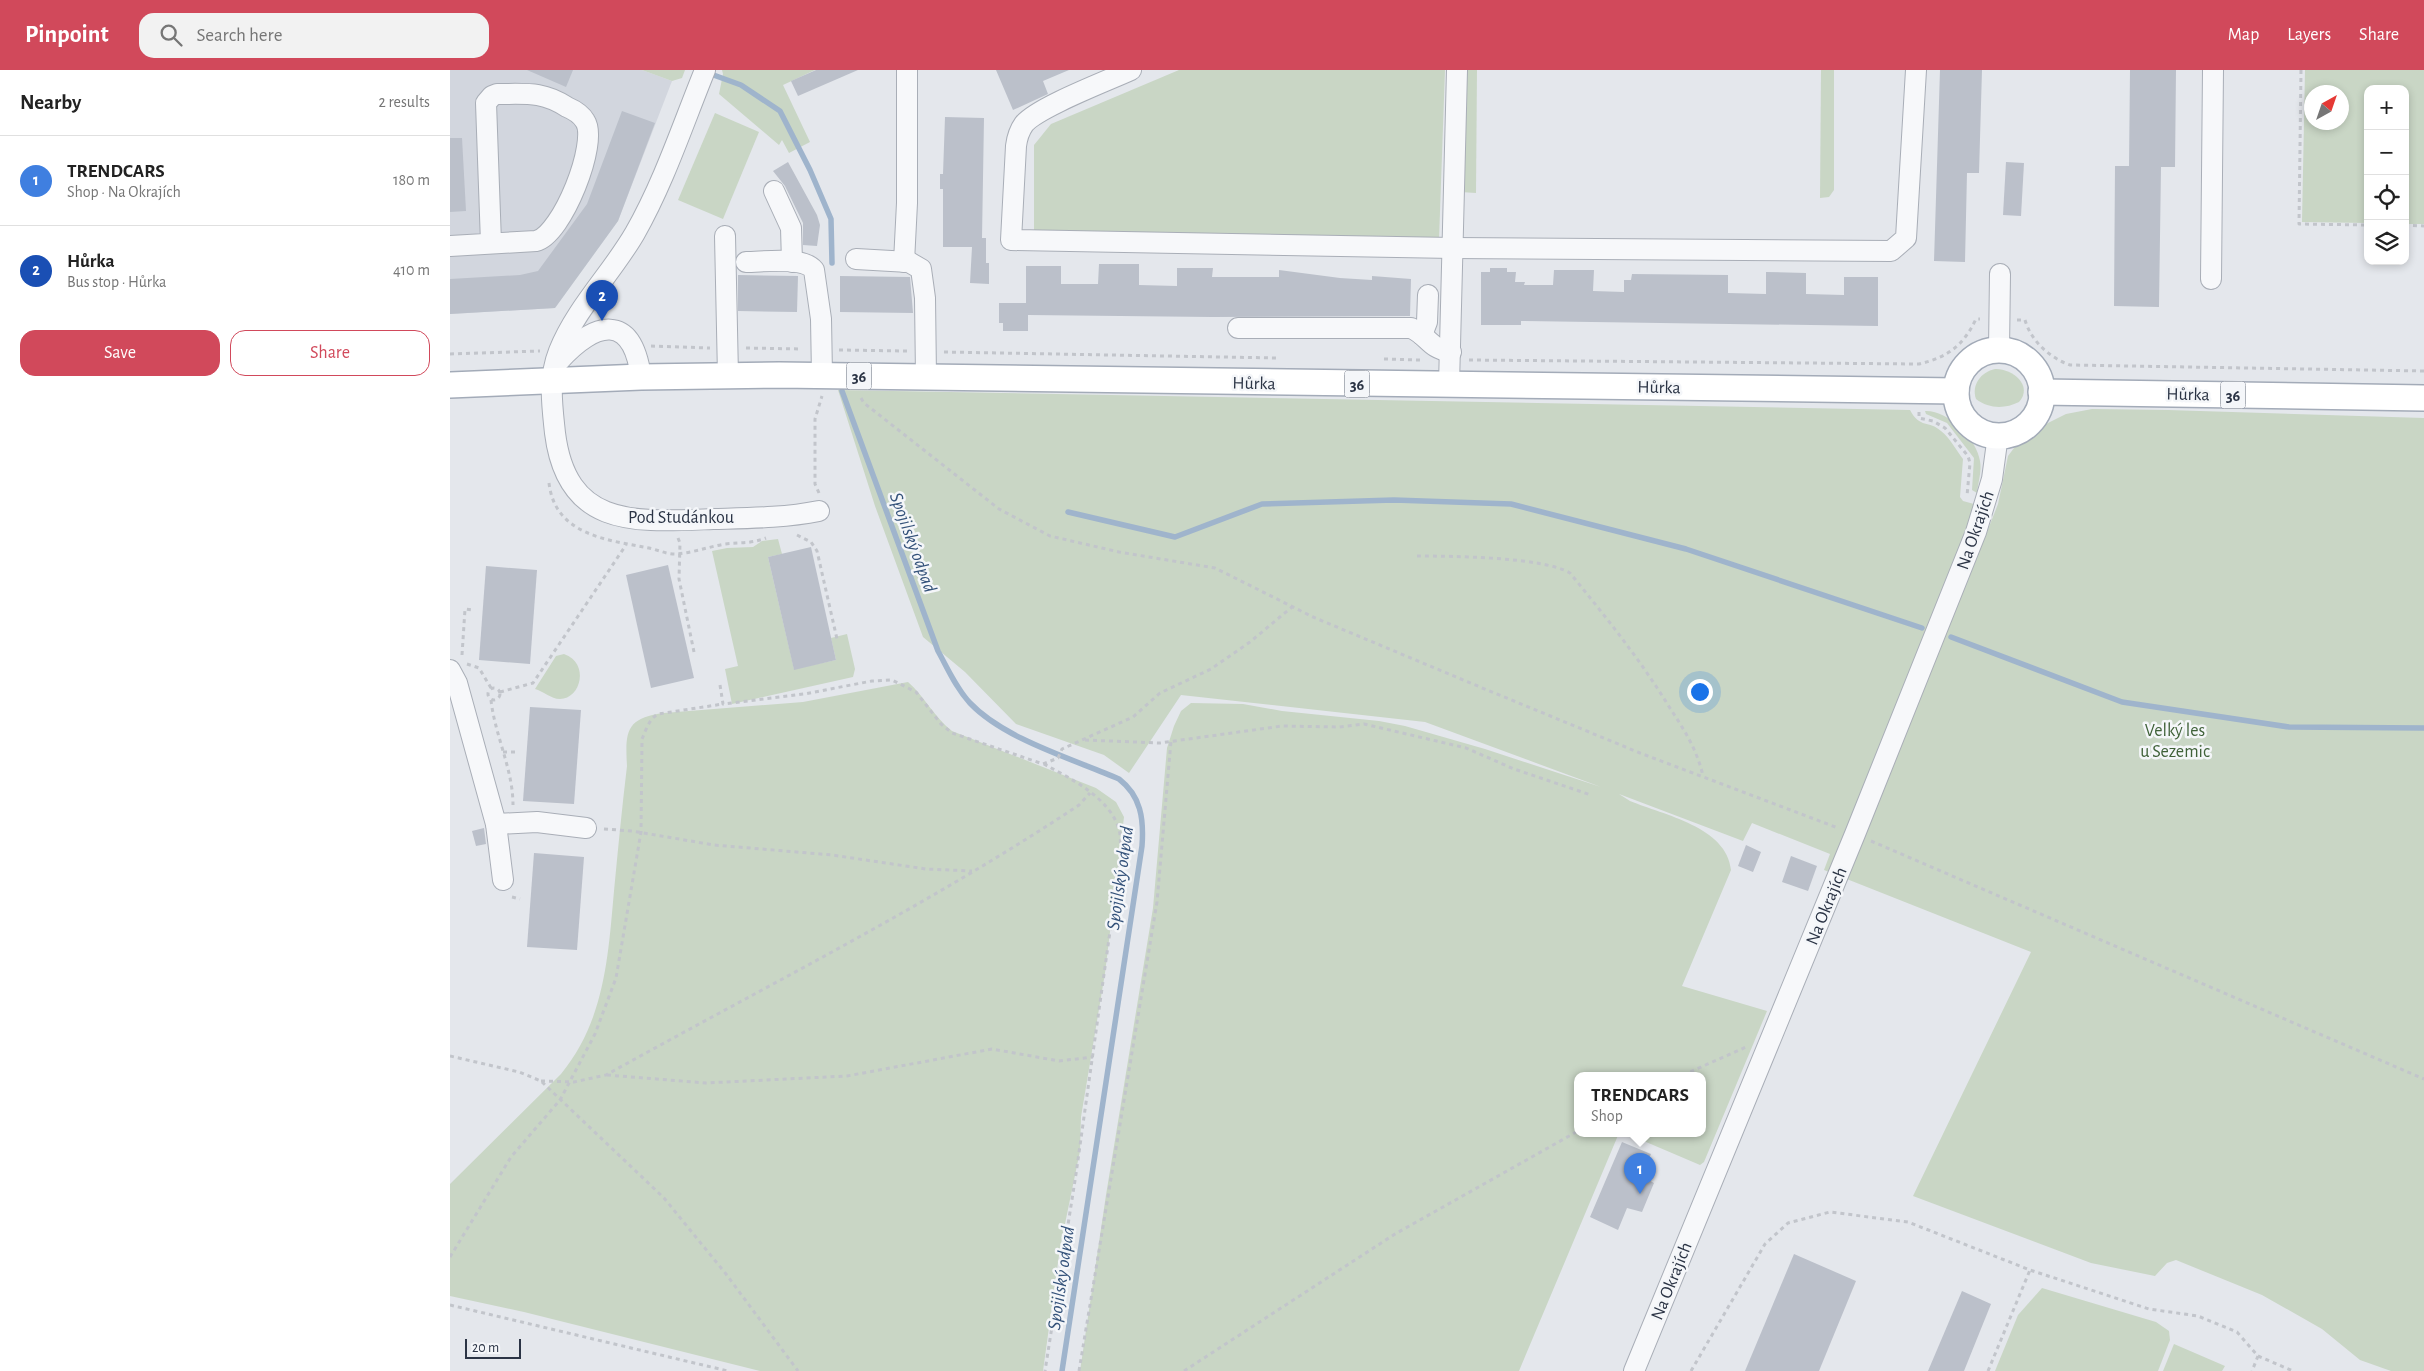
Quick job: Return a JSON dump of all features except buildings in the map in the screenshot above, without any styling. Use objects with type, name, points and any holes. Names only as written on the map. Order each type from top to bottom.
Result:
[{"type":"main road","points":[[1999,350],[2017,355],[2029,363],[2038,376],[2041,392],[2038,409],[2030,422],[2014,433],[1998,435],[1980,431],[1968,423],[1960,410],[1956,391],[1959,377],[1970,361],[1983,353],[1999,350]]},
{"type":"main road","name":"Hůrka","points":[[450,385],[553,374],[641,377],[822,375],[1956,391]]},
{"type":"main road","name":"Hůrka","points":[[2041,392],[2424,398]]},
{"type":"street","points":[[904,262],[907,203],[907,70]]},
{"type":"street","points":[[1131,70],[1039,112],[1023,126],[1018,134],[1016,146],[1011,240],[1453,248],[1891,251],[1906,238],[1916,70]]},
{"type":"street","points":[[1449,385],[1457,70]]},
{"type":"street","points":[[2211,279],[2214,70]]},
{"type":"street","points":[[553,374],[570,330],[636,232],[656,190],[702,77]]},
{"type":"street","points":[[450,246],[540,240],[551,231],[570,202],[588,146],[589,130],[586,122],[576,112],[549,96],[538,94],[498,94],[492,96],[486,103],[491,243]]},
{"type":"street","points":[[774,192],[792,228],[792,262]]},
{"type":"street","points":[[725,236],[728,375]]},
{"type":"street","points":[[856,259],[904,262],[915,264],[921,269],[923,275],[926,377]]},
{"type":"street","points":[[746,262],[805,263],[814,270],[821,319],[822,375]]},
{"type":"street","points":[[1999,350],[2000,274]]},
{"type":"street","points":[[1422,335],[1427,322],[1428,295]]},
{"type":"street","points":[[1238,328],[1411,328],[1422,335],[1438,350],[1451,352]]},
{"type":"street","points":[[553,374],[570,350],[589,336],[609,329],[623,333],[631,342],[641,377]]},
{"type":"street","name":"Pod Studánkou","points":[[553,374],[551,398],[561,466],[575,488],[603,511],[620,518],[659,520],[781,516],[820,505]]},
{"type":"street","name":"Na Okrajích","points":[[1634,1371],[1855,834],[1987,502],[1998,435]]},
{"type":"street","points":[[457,667],[457,683],[504,824],[503,880]]},
{"type":"street","points":[[504,824],[537,822],[586,828]]},
{"type":"path","points":[[2301,70],[2299,224],[2364,225]]},
{"type":"path","points":[[2409,225],[2424,226]]},
{"type":"path","points":[[1920,364],[1920,418],[1933,421],[1945,428],[1970,460],[1966,495],[1987,502]]},
{"type":"path","points":[[820,505],[815,484],[816,419],[821,402],[822,375]]},
{"type":"path","points":[[851,376],[864,403],[895,429],[931,453],[998,509],[1050,536],[1119,552],[1215,568],[1292,607],[1480,687],[1703,777],[1855,834],[2424,1080]]},
{"type":"path","points":[[659,520],[660,530],[674,534],[680,543],[679,579],[694,652]]},
{"type":"path","points":[[500,692],[533,683],[626,545]]},
{"type":"path","points":[[1417,556],[1493,558],[1560,567],[1570,573],[1643,665],[1691,741],[1700,761],[1703,777]]},
{"type":"path","points":[[1043,764],[1058,758],[1062,749],[1133,717],[1160,693],[1211,669],[1250,642],[1292,607]]},
{"type":"path","points":[[457,667],[461,650],[465,609],[473,610]]},
{"type":"path","points":[[450,1257],[511,1157],[560,1100],[595,1034],[616,978],[641,832],[642,739],[653,717],[680,710],[804,694],[872,681],[892,680],[916,692],[941,724],[952,733],[1043,764],[1072,779],[1090,793],[1114,818],[1120,831],[1121,852],[1045,1371]]},
{"type":"path","points":[[720,685],[723,704]]},
{"type":"path","points":[[500,692],[495,688],[489,690],[488,696],[491,700],[513,791],[504,824]]},
{"type":"path","points":[[491,700],[498,699],[500,692]]},
{"type":"path","points":[[1082,740],[1160,743],[1282,726],[1338,727],[1364,724],[1466,748],[1514,769],[1541,776],[1591,795]]},
{"type":"path","points":[[1079,1371],[1157,902],[1171,741]]},
{"type":"path","points":[[503,752],[516,752]]},
{"type":"path","points":[[606,1075],[886,922],[974,871],[1080,805],[1090,793]]},
{"type":"path","points":[[586,828],[641,832],[714,845],[832,855],[926,869],[974,871]]},
{"type":"path","points":[[1690,1072],[1749,1046],[1768,1048]]},
{"type":"path","points":[[450,1056],[519,1072],[541,1081],[570,1081],[606,1075],[706,1083],[847,1076],[992,1050],[1059,1062],[1092,1057]]},
{"type":"path","points":[[541,1081],[664,1198],[726,1274],[798,1371]]},
{"type":"path","points":[[1184,1371],[1396,1234],[1574,1133]]},
{"type":"path","points":[[1691,1371],[1765,1244],[1788,1223],[1830,1212],[1908,1222],[2030,1270],[2149,1309],[2198,1316],[2237,1332],[2258,1356],[2293,1371]]},
{"type":"path","points":[[1988,1371],[2030,1270]]},
{"type":"path","points":[[450,1305],[728,1371]]},
{"type":"path","points":[[2252,1371],[2258,1356]]},
{"type":"shaded area","points":[[450,70],[642,70],[672,81],[618,221],[555,308],[450,314]]},
{"type":"green space","points":[[642,70],[685,70],[682,78],[672,81]]},
{"type":"green space","points":[[722,70],[815,70],[783,85],[810,142],[789,153],[782,140],[779,145],[719,94]]},
{"type":"green space","points":[[1179,70],[1445,70],[1439,240],[1034,230],[1034,145],[1051,124]]},
{"type":"green space","points":[[1462,70],[1477,70],[1476,193],[1460,192]]},
{"type":"green space","points":[[1821,70],[1834,70],[1834,190],[1829,197],[1820,198]]},
{"type":"green space","points":[[2305,70],[2424,70],[2424,224],[2409,224],[2409,85],[2364,85],[2364,223],[2302,222],[2304,121],[2304,130],[2349,130],[2349,85],[2305,85]]},
{"type":"green space","points":[[715,113],[759,132],[723,219],[678,200]]},
{"type":"green space","points":[[1995,369],[2008,371],[2019,379],[2024,390],[2019,402],[1997,407],[1986,405],[1976,399],[1975,389],[1978,380],[1985,373]]},
{"type":"green space","name":"Velký les u Sezemic","points":[[838,390],[1910,410],[1917,420],[1937,428],[1944,434],[1963,459],[1960,497],[1963,501],[1974,504],[1953,574],[1968,580],[1998,504],[2008,456],[2014,448],[2038,428],[2066,414],[2092,409],[2424,418],[2424,1371],[2391,1371],[2360,1360],[2322,1329],[2262,1295],[2176,1260],[2167,1263],[2155,1276],[2091,1263],[1913,1196],[2031,952],[1824,870],[1830,854],[1752,823],[1743,841],[1619,794],[1630,801],[1692,825],[1718,843],[1727,855],[1731,870],[1682,986],[1767,1011],[1704,1162],[1700,1165],[1634,1137],[1706,1137],[1706,1072],[1574,1072],[1574,1137],[1617,1137],[1519,1371],[1080,1371],[1106,1195],[1153,908],[1167,748],[1181,711],[1191,703],[1243,704],[1282,711],[1379,721],[1405,726],[1485,749],[1601,787],[1425,722],[1181,695],[1129,773],[1104,755],[1016,724],[965,672],[923,637],[875,506]]},
{"type":"green space","points":[[1925,411],[1943,415],[1952,421],[1960,427],[1973,444],[1978,452],[1980,465],[1977,493],[1972,490],[1974,458],[1947,423],[1926,414]]},
{"type":"green space","points":[[778,539],[782,554],[768,557],[794,669],[836,660],[831,638],[847,634],[855,669],[853,677],[732,704],[725,669],[738,666],[712,551],[727,548],[753,547],[762,541]]},
{"type":"green space","points":[[564,654],[577,665],[580,672],[580,680],[573,693],[567,697],[557,699],[535,689],[556,656]]},
{"type":"green space","points":[[908,682],[940,720],[952,731],[1096,788],[1116,802],[1124,817],[1105,973],[1081,1117],[1080,1151],[1060,1248],[1043,1371],[760,1371],[524,1312],[450,1296],[450,1184],[561,1074],[576,1053],[596,1010],[602,987],[609,940],[630,728],[642,718],[651,715],[803,702]]},
{"type":"green space","points":[[2042,1288],[2156,1322],[2169,1331],[2170,1340],[2158,1371],[1995,1371],[2018,1315]]},
{"type":"green space","points":[[2174,1344],[2225,1366],[2222,1371],[2163,1371]]},
{"type":"waterway","name":"Spojilský odpad","points":[[708,73],[741,85],[780,111],[810,170],[831,219],[832,263]]},
{"type":"waterway","name":"Spojilský odpad","points":[[842,391],[938,651],[960,691],[984,716],[1020,738],[1119,779],[1132,793],[1140,809],[1142,846],[1062,1371]]},
{"type":"waterway","points":[[1068,512],[1175,537],[1262,504],[1394,500],[1511,504],[1686,549],[1922,628]]},
{"type":"waterway","points":[[1951,637],[2122,702],[2289,727],[2424,728]]},
{"type":"place","name":"Hůrka","points":[[602,321]]},
{"type":"place","name":"TRENDCARS","points":[[1640,1194]]}]
